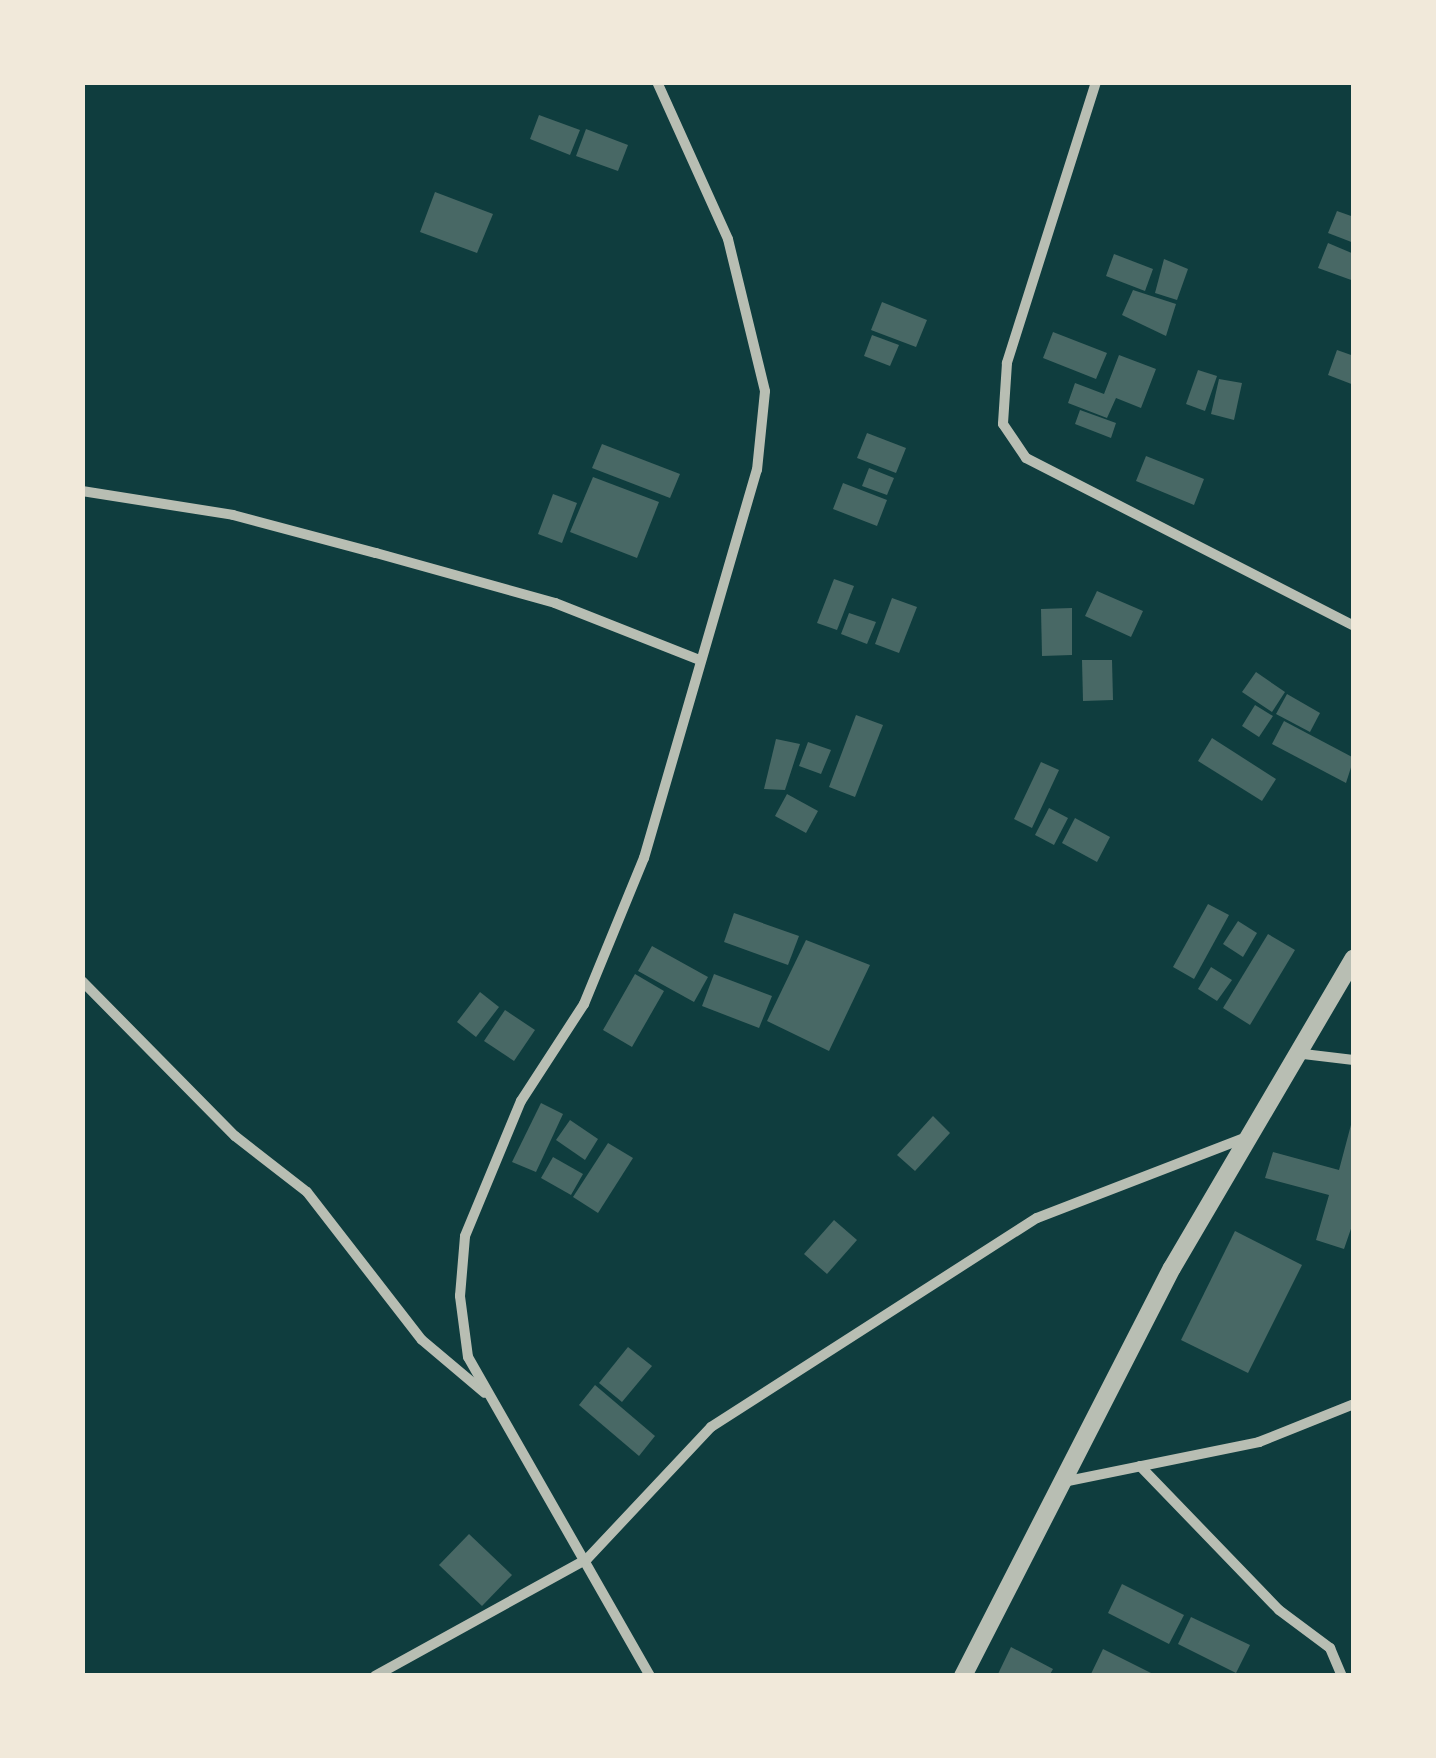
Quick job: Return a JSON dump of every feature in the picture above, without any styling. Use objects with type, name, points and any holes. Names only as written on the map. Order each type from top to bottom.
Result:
[{"type":"street","points":[[650,1676],[493,1399],[463,1335],[465,1236],[521,1101],[584,1004],[644,858],[697,659],[757,470],[765,390],[728,239],[657,82]]},
{"type":"street","points":[[1096,82],[1006,363],[1004,424],[1026,458],[1354,626]]},
{"type":"street","points":[[82,491],[232,515],[376,553],[555,604],[697,659]]},
{"type":"street","points":[[963,1676],[1248,1136],[1354,958]]},
{"type":"street","points":[[82,981],[235,1136],[307,1192],[422,1340],[493,1399]]},
{"type":"street","points":[[1296,1054],[1354,1060]]},
{"type":"street","points":[[376,1676],[586,1559],[711,1427],[1037,1218],[1248,1136]]},
{"type":"street","points":[[1063,1482],[1258,1442],[1354,1404]]},
{"type":"street","points":[[1140,1466],[1280,1610],[1330,1648],[1342,1676]]},
{"type":"building","points":[[539,115],[580,130],[570,155],[530,139]]},
{"type":"building","points":[[586,129],[628,145],[618,171],[576,156]]},
{"type":"building","points":[[435,192],[493,214],[477,253],[420,232]]},
{"type":"building","points":[[1337,211],[1354,217],[1354,243],[1328,233]]},
{"type":"building","points":[[1328,243],[1354,254],[1354,281],[1318,268]]},
{"type":"building","points":[[1114,254],[1153,269],[1145,291],[1106,276]]},
{"type":"building","points":[[1164,259],[1188,269],[1177,300],[1155,293]]},
{"type":"building","points":[[1133,290],[1176,304],[1166,336],[1122,315]]},
{"type":"building","points":[[882,302],[927,320],[916,347],[871,330]]},
{"type":"building","points":[[1053,332],[1107,353],[1096,379],[1043,358]]},
{"type":"building","points":[[872,335],[899,345],[890,366],[864,356]]},
{"type":"building","points":[[1337,350],[1354,356],[1354,385],[1328,375]]},
{"type":"building","points":[[1119,355],[1156,369],[1141,408],[1116,398],[1107,418],[1068,403],[1075,383],[1104,394]]},
{"type":"building","points":[[1198,370],[1217,376],[1205,411],[1186,404]]},
{"type":"building","points":[[1219,379],[1242,383],[1234,420],[1211,414]]},
{"type":"building","points":[[1080,410],[1116,423],[1111,438],[1075,424]]},
{"type":"building","points":[[867,433],[906,448],[896,473],[857,458]]},
{"type":"building","points":[[602,444],[680,474],[670,498],[592,468]]},
{"type":"building","points":[[1146,456],[1204,479],[1194,505],[1136,481]]},
{"type":"building","points":[[869,468],[894,478],[887,495],[862,486]]},
{"type":"building","points":[[593,477],[659,502],[637,558],[570,532]]},
{"type":"building","points":[[843,483],[887,500],[877,526],[833,509]]},
{"type":"building","points":[[553,494],[577,503],[562,543],[538,534]]},
{"type":"building","points":[[834,579],[854,586],[837,630],[817,623]]},
{"type":"building","points":[[1097,591],[1143,611],[1131,637],[1085,616]]},
{"type":"building","points":[[892,598],[917,607],[899,653],[875,644]]},
{"type":"building","points":[[1072,608],[1072,655],[1042,656],[1041,609]]},
{"type":"building","points":[[849,613],[876,622],[867,644],[841,634]]},
{"type":"building","points":[[1082,660],[1112,660],[1113,700],[1083,701]]},
{"type":"building","points":[[1256,672],[1285,692],[1272,712],[1242,692]]},
{"type":"building","points":[[1287,694],[1320,713],[1310,732],[1276,714]]},
{"type":"building","points":[[1255,705],[1273,716],[1259,737],[1242,726]]},
{"type":"building","points":[[856,715],[883,725],[855,797],[829,787]]},
{"type":"building","points":[[1284,721],[1354,758],[1346,783],[1272,744]]},
{"type":"building","points":[[1212,738],[1276,779],[1262,801],[1198,761]]},
{"type":"building","points":[[776,739],[800,744],[785,790],[764,789]]},
{"type":"building","points":[[808,742],[831,750],[821,774],[799,766]]},
{"type":"building","points":[[1041,762],[1059,770],[1032,828],[1014,819]]},
{"type":"building","points":[[787,794],[818,811],[806,833],[775,816]]},
{"type":"building","points":[[1049,808],[1068,818],[1054,845],[1035,835]]},
{"type":"building","points":[[1075,818],[1110,837],[1097,862],[1062,843]]},
{"type":"building","points":[[1208,904],[1229,915],[1194,979],[1173,967]]},
{"type":"building","points":[[734,913],[799,936],[788,965],[724,942]]},
{"type":"building","points":[[1238,921],[1257,933],[1243,957],[1223,944]]},
{"type":"building","points":[[1268,934],[1295,950],[1250,1025],[1223,1008]]},
{"type":"building","points":[[806,940],[870,965],[829,1051],[767,1021]]},
{"type":"building","points":[[652,946],[708,977],[694,1002],[638,971]]},
{"type":"building","points":[[1211,967],[1232,980],[1217,1001],[1198,989]]},
{"type":"building","points":[[635,974],[664,991],[632,1047],[603,1030]]},
{"type":"building","points":[[714,974],[772,996],[759,1028],[702,1006]]},
{"type":"building","points":[[480,992],[499,1007],[476,1037],[457,1022]]},
{"type":"building","points":[[505,1010],[535,1030],[514,1061],[484,1041]]},
{"type":"building","points":[[541,1103],[563,1114],[536,1172],[512,1162]]},
{"type":"building","points":[[933,1116],[950,1133],[915,1171],[897,1155]]},
{"type":"building","points":[[570,1120],[598,1139],[585,1160],[556,1140]]},
{"type":"building","points":[[1352,1121],[1354,1220],[1344,1249],[1316,1240],[1329,1195],[1265,1178],[1273,1152],[1339,1170]]},
{"type":"building","points":[[608,1143],[633,1158],[598,1213],[573,1197]]},
{"type":"building","points":[[553,1157],[583,1174],[571,1195],[541,1178]]},
{"type":"building","points":[[834,1220],[857,1240],[827,1274],[804,1254]]},
{"type":"building","points":[[1235,1231],[1302,1265],[1248,1373],[1181,1340]]},
{"type":"building","points":[[628,1347],[652,1366],[622,1402],[599,1383]]},
{"type":"building","points":[[595,1385],[655,1436],[639,1456],[579,1405]]},
{"type":"building","points":[[469,1534],[512,1575],[482,1606],[439,1565]]},
{"type":"building","points":[[1122,1584],[1184,1615],[1169,1644],[1108,1613]]},
{"type":"building","points":[[1191,1617],[1250,1645],[1236,1673],[1178,1644]]},
{"type":"building","points":[[1011,1647],[1053,1669],[1049,1676],[997,1676]]},
{"type":"building","points":[[1103,1649],[1157,1676],[1090,1676]]}]
